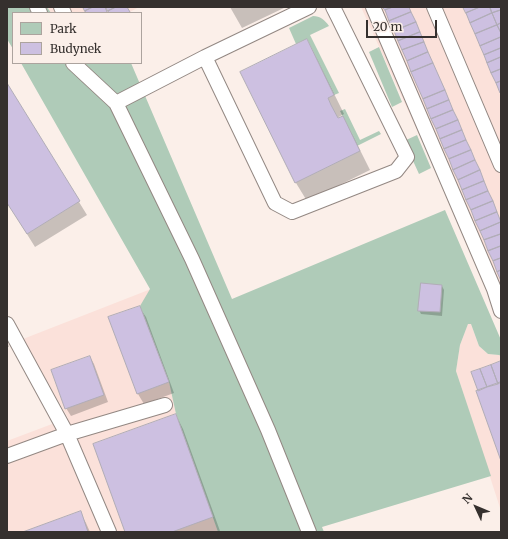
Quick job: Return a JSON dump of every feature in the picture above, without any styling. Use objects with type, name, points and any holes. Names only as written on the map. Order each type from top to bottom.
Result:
[{"type":"lane","points":[[116,103],[205,57],[309,7]]},
{"type":"lane","points":[[205,57],[275,203],[292,212],[396,171],[407,157],[333,7]]},
{"type":"lane","points":[[373,7],[494,288],[501,311]]},
{"type":"lane","points":[[434,7],[501,165]]},
{"type":"lane","points":[[74,64],[116,103],[192,259],[268,430],[309,532]]},
{"type":"lane","points":[[7,324],[67,434],[109,532]]},
{"type":"lane","points":[[7,456],[67,434],[165,405]]},
{"type":"shaded area","points":[[47,7],[139,7],[130,12],[50,12]]},
{"type":"shaded area","points":[[361,7],[501,7],[501,315]]},
{"type":"shaded area","points":[[151,289],[176,414],[218,532],[7,532],[7,441],[68,418],[23,339]]},
{"type":"shaded area","points":[[468,324],[471,324],[479,346],[488,354],[501,356],[501,511],[456,371],[460,345]]},
{"type":"green space","points":[[7,7],[47,7],[50,12],[12,12],[12,47],[7,39]]},
{"type":"green space","points":[[313,16],[322,19],[329,26],[310,35],[339,93],[334,95],[307,39],[296,44],[289,28]]},
{"type":"green space","points":[[379,47],[402,102],[392,107],[369,52]]},
{"type":"green space","points":[[22,64],[131,64],[232,299],[445,210],[501,340],[501,356],[488,354],[479,346],[471,324],[468,324],[460,345],[456,371],[491,476],[322,527],[324,532],[218,532],[176,414],[169,382],[140,306],[150,289]]},
{"type":"green space","points":[[345,109],[360,140],[379,131],[381,134],[357,146],[340,111]]},
{"type":"green space","points":[[417,135],[431,168],[419,174],[404,141]]},
{"type":"building","points":[[83,7],[93,7],[85,11]]},
{"type":"building","points":[[93,7],[105,7],[107,12],[86,12]]},
{"type":"building","points":[[106,7],[116,7],[108,11]]},
{"type":"building","points":[[116,7],[127,7],[130,12],[108,12]]},
{"type":"building","points":[[383,7],[393,7],[385,10]]},
{"type":"building","points":[[393,7],[409,7],[411,12],[389,21],[385,10]]},
{"type":"building","points":[[463,7],[480,7],[466,13]]},
{"type":"building","points":[[480,7],[490,7],[492,13],[470,23],[466,13]]},
{"type":"building","points":[[490,7],[501,7],[501,10],[492,13]]},
{"type":"building","points":[[501,10],[501,23],[497,25],[492,13]]},
{"type":"building","points":[[411,12],[416,22],[394,31],[389,21]]},
{"type":"building","points":[[492,13],[497,25],[475,34],[470,23]]},
{"type":"building","points":[[416,22],[420,32],[398,41],[394,31]]},
{"type":"building","points":[[501,23],[501,33],[497,25]]},
{"type":"building","points":[[497,25],[501,33],[501,37],[480,46],[475,34]]},
{"type":"building","points":[[420,32],[424,42],[402,50],[398,41]]},
{"type":"building","points":[[501,37],[501,48],[484,55],[480,46]]},
{"type":"building","points":[[307,39],[334,95],[328,98],[331,105],[338,118],[343,116],[360,151],[295,183],[240,72]]},
{"type":"building","points":[[424,42],[428,52],[407,61],[402,50]]},
{"type":"building","points":[[501,48],[501,57],[487,63],[484,55]]},
{"type":"building","points":[[428,52],[433,63],[411,72],[407,61]]},
{"type":"building","points":[[501,57],[501,69],[491,73],[487,63]]},
{"type":"building","points":[[433,63],[445,90],[423,99],[411,72]]},
{"type":"building","points":[[501,69],[501,81],[496,83],[491,73]]},
{"type":"building","points":[[501,81],[501,93],[500,93],[496,83]]},
{"type":"building","points":[[7,83],[80,201],[27,234],[7,203]]},
{"type":"building","points":[[445,90],[449,100],[427,109],[423,99]]},
{"type":"building","points":[[449,100],[453,110],[431,119],[427,109]]},
{"type":"building","points":[[453,110],[458,120],[436,129],[431,119]]},
{"type":"building","points":[[458,120],[462,130],[440,139],[436,129]]},
{"type":"building","points":[[462,130],[466,140],[444,149],[440,139]]},
{"type":"building","points":[[466,140],[471,150],[449,159],[444,149]]},
{"type":"building","points":[[471,150],[475,160],[453,170],[449,159]]},
{"type":"building","points":[[475,160],[480,170],[458,180],[453,170]]},
{"type":"building","points":[[480,170],[484,181],[462,190],[458,180]]},
{"type":"building","points":[[484,181],[488,191],[466,200],[462,190]]},
{"type":"building","points":[[488,191],[493,201],[471,210],[466,200]]},
{"type":"building","points":[[493,201],[497,212],[475,221],[471,210]]},
{"type":"building","points":[[497,212],[501,222],[480,231],[475,221]]},
{"type":"building","points":[[501,222],[501,234],[484,240],[480,231]]},
{"type":"building","points":[[501,234],[501,246],[488,251],[484,240]]},
{"type":"building","points":[[501,246],[501,258],[493,261],[488,251]]},
{"type":"building","points":[[501,258],[501,270],[497,272],[493,261]]},
{"type":"building","points":[[501,270],[501,281],[497,272]]},
{"type":"building","points":[[421,283],[442,285],[440,312],[418,311]]},
{"type":"building","points":[[140,306],[169,382],[137,394],[108,317]]},
{"type":"building","points":[[90,356],[104,395],[65,409],[51,370]]},
{"type":"building","points":[[501,361],[501,382],[498,384],[491,365]]},
{"type":"building","points":[[491,365],[498,384],[487,387],[480,369]]},
{"type":"building","points":[[480,369],[487,387],[478,391],[471,372]]},
{"type":"building","points":[[501,382],[501,461],[476,391]]},
{"type":"building","points":[[176,414],[213,517],[172,532],[125,532],[93,444]]},
{"type":"building","points":[[81,511],[88,532],[23,532]]}]
